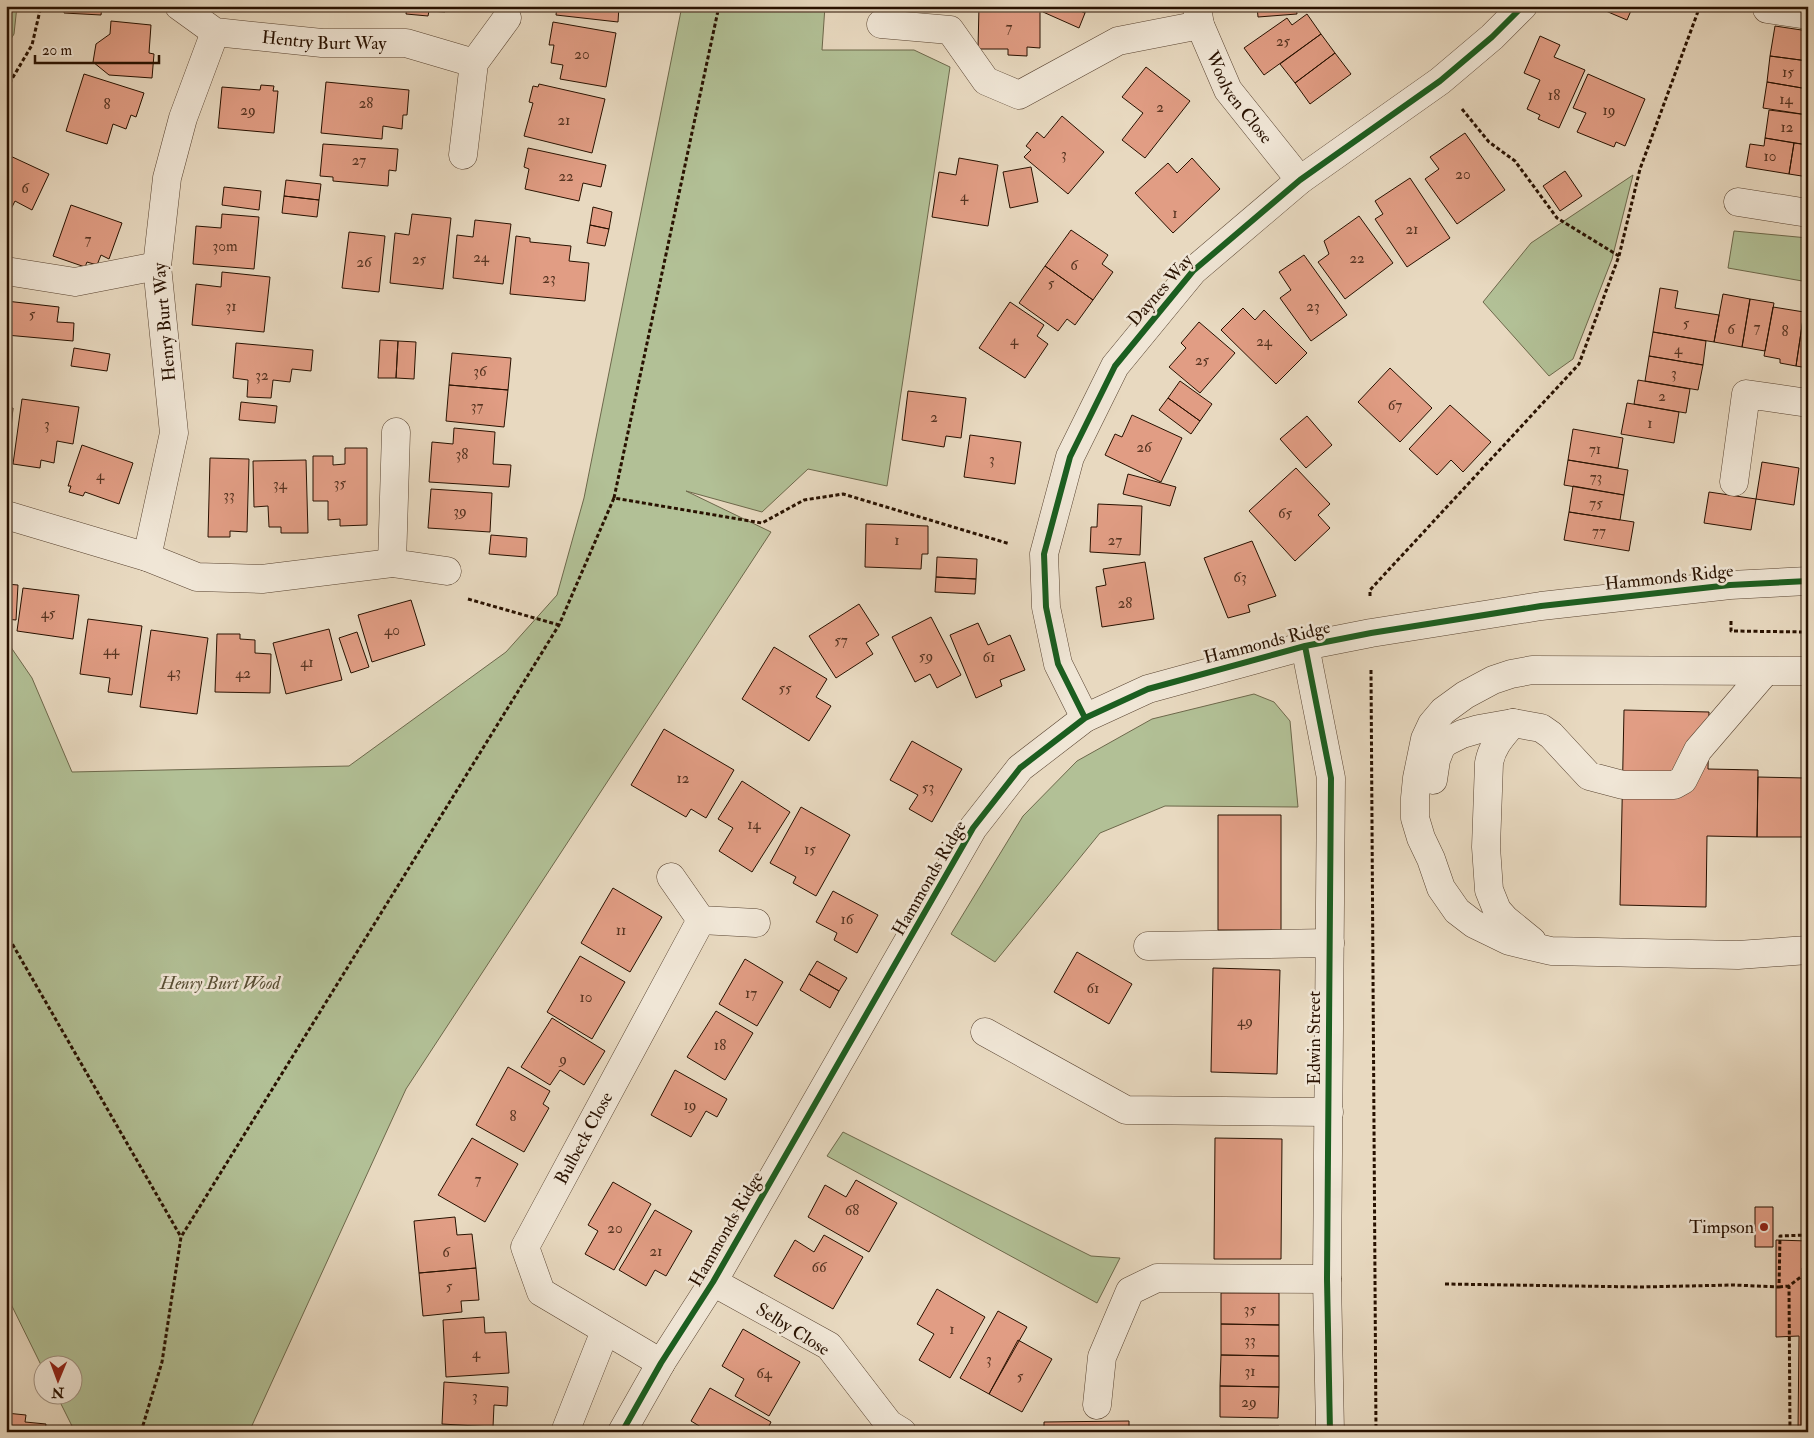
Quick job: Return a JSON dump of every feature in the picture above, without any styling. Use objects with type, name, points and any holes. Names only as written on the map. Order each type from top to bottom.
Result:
[{"type":"street","name":"Hentry Burt Way","points":[[179,6],[215,32],[322,43],[406,43],[474,63]]},
{"type":"street","name":"Daynes Way","points":[[1085,718],[1058,664],[1046,607],[1044,554],[1070,457],[1115,366],[1193,271],[1300,180],[1440,81],[1492,37],[1523,6]]},
{"type":"street","points":[[1767,9],[1808,16]]},
{"type":"street","points":[[880,24],[950,30],[986,81],[1019,96],[1118,42],[1198,16]]},
{"type":"street","name":"Woolven Close","points":[[1198,16],[1228,90],[1300,180]]},
{"type":"street","points":[[463,155],[474,63],[507,18]]},
{"type":"street","name":"Henry Burt Way","points":[[147,557],[174,433],[157,266],[167,178],[183,118],[215,32]]},
{"type":"street","points":[[1738,202],[1808,213]]},
{"type":"street","points":[[6,271],[75,282],[157,266]]},
{"type":"street","points":[[1734,482],[1746,394],[1808,403]]},
{"type":"street","points":[[392,563],[396,432]]},
{"type":"street","points":[[6,516],[147,557],[197,577],[262,579],[392,563],[447,572]]},
{"type":"street","name":"Hammonds Ridge","points":[[622,1432],[661,1363],[713,1282],[974,828],[1020,768],[1085,718],[1148,689],[1305,646],[1371,633],[1541,606],[1730,585],[1808,581]]},
{"type":"street","name":"Edwin Street","points":[[1305,646],[1331,778],[1327,1279],[1330,1432]]},
{"type":"street","points":[[1792,675],[1665,670],[1532,670],[1512,674],[1478,686],[1443,711],[1432,724],[1425,739],[1415,798],[1416,818],[1421,838],[1441,888],[1449,902],[1474,924],[1509,941],[1551,951],[1738,955],[1801,946]]},
{"type":"street","points":[[1431,859],[1429,816],[1436,760],[1446,742],[1479,728],[1513,723],[1541,728],[1551,735],[1589,776],[1623,785],[1674,785],[1683,780],[1698,750],[1792,675]]},
{"type":"street","points":[[1513,723],[1496,743],[1491,752],[1489,763],[1486,847],[1489,890],[1497,910],[1505,919],[1530,940],[1551,951]]},
{"type":"street","points":[[671,877],[701,920],[756,923]]},
{"type":"street","name":"Bulbeck Close","points":[[661,1363],[541,1292],[525,1247],[701,920]]},
{"type":"street","points":[[1148,946],[1330,943]]},
{"type":"street","points":[[985,1032],[1126,1110],[1329,1112]]},
{"type":"street","points":[[1097,1405],[1102,1357],[1130,1291],[1157,1278],[1327,1279]]},
{"type":"street","name":"Selby Close","points":[[713,1282],[829,1346],[889,1424],[902,1432]]},
{"type":"street","points":[[565,1432],[605,1331]]},
{"type":"path","points":[[6,89],[32,44],[41,6]]},
{"type":"path","points":[[141,1432],[162,1362],[182,1237],[559,625],[614,498],[719,6]]},
{"type":"path","points":[[1376,1432],[1370,590],[1580,364],[1619,256],[1640,169],[1700,6]]},
{"type":"path","points":[[1440,81],[1488,142],[1515,161],[1557,218],[1619,256]]},
{"type":"path","points":[[614,498],[762,523],[804,500],[843,494],[1044,554]]},
{"type":"path","points":[[447,572],[468,599],[559,625]]},
{"type":"path","points":[[1730,585],[1731,631],[1808,632]]},
{"type":"path","points":[[6,933],[182,1237]]},
{"type":"path","points":[[1780,1286],[1780,1236],[1806,1235],[1808,1248]]},
{"type":"path","points":[[1445,1284],[1640,1287],[1790,1286],[1802,1276]]},
{"type":"path","points":[[1790,1286],[1790,1432]]},
{"type":"green space","points":[[6,6],[17,6],[14,34],[6,47]]},
{"type":"green space","name":"Henry Burt Wood","points":[[682,6],[825,6],[822,50],[914,50],[950,67],[887,486],[808,469],[762,512],[686,491],[771,532],[406,1089],[249,1432],[75,1432],[62,1406],[82,1406],[82,1356],[37,1356],[6,1294],[6,640],[32,678],[72,772],[349,766],[506,652],[557,595],[584,498]]},
{"type":"green space","points":[[1633,175],[1612,259],[1573,359],[1549,376],[1483,302],[1531,243]]},
{"type":"green space","points":[[1734,231],[1808,238],[1808,282],[1728,268]]},
{"type":"green space","points":[[1254,694],[1274,702],[1290,721],[1298,807],[1165,806],[1100,833],[995,962],[951,934],[1023,816],[1077,761],[1152,719]]},
{"type":"green space","points":[[843,1132],[1091,1256],[1120,1258],[1097,1303],[827,1156]]},
{"type":"building","points":[[65,6],[102,6],[101,15],[64,13]]},
{"type":"building","points":[[407,6],[446,6],[445,12],[429,11],[428,16],[406,14]]},
{"type":"building","points":[[557,6],[619,6],[618,22],[556,15]]},
{"type":"building","points":[[979,6],[1040,6],[1040,48],[1027,47],[1027,56],[1008,55],[1008,49],[978,49]]},
{"type":"building","points":[[1045,6],[1070,6],[1085,13],[1079,28],[1043,12]]},
{"type":"building","points":[[1070,6],[1088,6],[1085,13]]},
{"type":"building","points":[[1257,6],[1296,6],[1297,14],[1258,17]]},
{"type":"building","points":[[1417,6],[1447,6],[1417,10]]},
{"type":"building","points":[[1594,6],[1633,6],[1627,20]]},
{"type":"building","points":[[1307,14],[1321,34],[1264,75],[1244,48],[1287,18],[1292,25]]},
{"type":"building","points":[[111,21],[151,25],[149,53],[154,54],[152,78],[109,75],[93,62],[96,44],[110,34]]},
{"type":"building","points":[[553,22],[616,33],[606,87],[560,79],[563,65],[551,63],[554,45],[549,45]]},
{"type":"building","points":[[1775,26],[1808,31],[1808,61],[1770,56]]},
{"type":"building","points":[[1321,34],[1335,53],[1295,83],[1280,64]]},
{"type":"building","points":[[1540,36],[1560,45],[1554,57],[1585,70],[1559,128],[1538,119],[1540,115],[1527,109],[1540,80],[1524,73]]},
{"type":"building","points":[[1335,53],[1351,74],[1310,104],[1295,83]]},
{"type":"building","points":[[1770,56],[1808,61],[1808,89],[1767,82]]},
{"type":"building","points":[[1146,67],[1190,101],[1145,158],[1122,140],[1143,113],[1122,97]]},
{"type":"building","points":[[84,74],[144,93],[136,117],[131,115],[126,129],[113,124],[107,144],[66,131]]},
{"type":"building","points":[[1588,74],[1645,99],[1625,146],[1616,142],[1614,147],[1577,132],[1586,113],[1573,108]]},
{"type":"building","points":[[326,82],[409,90],[407,115],[403,115],[402,129],[383,126],[382,139],[321,133]]},
{"type":"building","points":[[1767,82],[1808,89],[1808,115],[1763,108]]},
{"type":"building","points":[[539,84],[605,99],[592,153],[524,136],[533,103],[529,102],[533,86],[538,87]]},
{"type":"building","points":[[261,85],[274,86],[273,91],[278,91],[274,133],[218,128],[222,87],[260,90]]},
{"type":"building","points":[[1769,110],[1808,115],[1808,145],[1765,138]]},
{"type":"building","points":[[1062,116],[1104,152],[1068,194],[1024,157],[1031,150],[1026,146],[1037,132],[1044,138]]},
{"type":"building","points":[[1465,133],[1505,190],[1457,224],[1425,179],[1439,169],[1430,157]]},
{"type":"building","points":[[1765,138],[1794,143],[1789,174],[1746,167],[1750,144],[1764,146]]},
{"type":"building","points":[[1794,143],[1808,145],[1808,177],[1789,174]]},
{"type":"building","points":[[323,144],[398,149],[396,171],[389,170],[388,186],[333,181],[333,177],[320,176]]},
{"type":"building","points":[[528,148],[606,165],[601,187],[583,183],[579,201],[525,189],[529,169],[524,167]]},
{"type":"building","points":[[6,154],[49,174],[32,210],[15,201],[6,219]]},
{"type":"building","points":[[959,158],[998,165],[988,226],[932,217],[939,172],[956,175]]},
{"type":"building","points":[[1192,158],[1220,189],[1173,233],[1135,193],[1168,163],[1177,173]]},
{"type":"building","points":[[1031,167],[1038,202],[1010,208],[1003,172]]},
{"type":"building","points":[[1565,171],[1582,196],[1560,211],[1543,186]]},
{"type":"building","points":[[1410,178],[1450,238],[1407,267],[1375,219],[1383,214],[1375,201]]},
{"type":"building","points":[[286,180],[321,184],[319,200],[284,196]]},
{"type":"building","points":[[224,187],[261,191],[259,210],[222,205]]},
{"type":"building","points":[[284,196],[319,200],[317,217],[282,213]]},
{"type":"building","points":[[71,205],[122,223],[109,259],[101,255],[97,265],[87,262],[85,267],[53,256]]},
{"type":"building","points":[[593,207],[612,212],[609,229],[590,225]]},
{"type":"building","points":[[222,214],[259,217],[254,269],[193,264],[196,226],[221,228]]},
{"type":"building","points":[[412,214],[451,218],[443,289],[390,283],[395,233],[409,235]]},
{"type":"building","points":[[1359,216],[1393,263],[1345,299],[1318,262],[1329,254],[1324,241]]},
{"type":"building","points":[[475,220],[511,224],[503,284],[453,278],[457,235],[473,237]]},
{"type":"building","points":[[590,225],[609,229],[605,246],[587,243]]},
{"type":"building","points":[[1071,230],[1108,255],[1102,264],[1113,272],[1093,300],[1045,266]]},
{"type":"building","points":[[349,232],[385,236],[379,292],[342,288]]},
{"type":"building","points":[[516,236],[530,238],[530,242],[571,246],[569,261],[589,263],[585,301],[510,294]]},
{"type":"building","points":[[1304,255],[1347,315],[1311,341],[1280,298],[1291,290],[1279,272]]},
{"type":"building","points":[[1045,266],[1093,300],[1075,325],[1067,319],[1058,331],[1019,303]]},
{"type":"building","points":[[222,272],[270,277],[264,332],[192,325],[196,284],[221,287]]},
{"type":"building","points":[[1660,288],[1678,291],[1675,308],[1719,315],[1714,342],[1653,332]]},
{"type":"building","points":[[1723,294],[1750,299],[1742,347],[1714,342]]},
{"type":"building","points":[[1750,299],[1774,303],[1765,351],[1742,347]]},
{"type":"building","points":[[6,301],[59,307],[57,322],[74,323],[73,341],[6,335]]},
{"type":"building","points":[[1010,302],[1044,325],[1037,336],[1048,344],[1025,378],[979,348]]},
{"type":"building","points":[[1773,307],[1804,312],[1796,366],[1780,363],[1780,359],[1764,356]]},
{"type":"building","points":[[1243,308],[1255,320],[1264,310],[1307,353],[1276,384],[1221,330]]},
{"type":"building","points":[[1804,312],[1808,312],[1808,368],[1796,366]]},
{"type":"building","points":[[1199,322],[1235,353],[1200,393],[1169,367],[1186,348],[1181,343]]},
{"type":"building","points":[[1653,332],[1706,341],[1703,365],[1649,356]]},
{"type":"building","points":[[380,340],[398,341],[396,378],[378,378]]},
{"type":"building","points":[[398,341],[416,342],[414,379],[396,378]]},
{"type":"building","points":[[236,343],[313,350],[311,371],[292,369],[290,382],[273,380],[271,398],[247,397],[248,380],[233,378]]},
{"type":"building","points":[[74,348],[110,354],[107,371],[71,366]]},
{"type":"building","points":[[452,353],[511,358],[508,390],[449,385]]},
{"type":"building","points":[[1649,356],[1703,365],[1698,390],[1645,381]]},
{"type":"building","points":[[1390,368],[1432,408],[1400,442],[1358,402]]},
{"type":"building","points":[[1638,380],[1690,389],[1686,413],[1634,404]]},
{"type":"building","points":[[1180,381],[1212,404],[1200,421],[1168,398]]},
{"type":"building","points":[[449,385],[508,390],[504,427],[446,421]]},
{"type":"building","points":[[908,391],[966,398],[961,438],[946,436],[944,447],[902,440]]},
{"type":"building","points":[[1168,398],[1200,421],[1191,434],[1159,410]]},
{"type":"building","points":[[22,399],[79,407],[73,444],[57,441],[54,463],[41,460],[40,468],[13,464]]},
{"type":"building","points":[[241,402],[277,406],[275,423],[239,420]]},
{"type":"building","points":[[1627,403],[1679,412],[1674,443],[1621,434]]},
{"type":"building","points":[[1450,405],[1491,442],[1463,472],[1451,460],[1437,475],[1409,449]]},
{"type":"building","points":[[6,408],[13,408],[7,469],[6,469]]},
{"type":"building","points":[[1132,415],[1182,438],[1161,482],[1105,455],[1115,434],[1122,437]]},
{"type":"building","points":[[1307,416],[1332,445],[1306,468],[1280,439]]},
{"type":"building","points":[[454,428],[495,432],[493,464],[511,465],[509,487],[429,482],[432,442],[453,444]]},
{"type":"building","points":[[1573,429],[1623,438],[1618,468],[1568,460]]},
{"type":"building","points":[[970,435],[1021,442],[1015,484],[964,477]]},
{"type":"building","points":[[82,445],[133,463],[119,504],[85,492],[83,496],[69,492],[71,486],[68,486]]},
{"type":"building","points":[[345,448],[367,448],[367,525],[340,526],[340,519],[328,520],[328,501],[313,501],[313,456],[333,456],[333,465],[345,464]]},
{"type":"building","points":[[210,458],[249,459],[247,532],[230,531],[230,537],[208,537]]},
{"type":"building","points":[[306,460],[308,533],[281,533],[281,527],[269,527],[268,506],[254,507],[253,461]]},
{"type":"building","points":[[1568,460],[1628,470],[1624,495],[1564,485]]},
{"type":"building","points":[[1762,462],[1799,468],[1794,505],[1756,499]]},
{"type":"building","points":[[1296,468],[1330,504],[1318,515],[1330,528],[1295,561],[1249,511]]},
{"type":"building","points":[[1128,474],[1176,487],[1170,506],[1123,494]]},
{"type":"building","points":[[1573,486],[1624,495],[1620,520],[1569,512]]},
{"type":"building","points":[[431,489],[492,493],[490,532],[428,528]]},
{"type":"building","points":[[1709,492],[1756,499],[1751,530],[1704,523]]},
{"type":"building","points":[[1098,504],[1142,506],[1140,555],[1090,552],[1091,527],[1097,527]]},
{"type":"building","points":[[1569,512],[1634,522],[1629,551],[1564,540]]},
{"type":"building","points":[[866,524],[928,526],[928,554],[922,554],[921,569],[865,567]]},
{"type":"building","points":[[491,535],[527,538],[526,557],[489,554]]},
{"type":"building","points":[[1252,541],[1276,596],[1248,605],[1250,612],[1228,618],[1204,558]]},
{"type":"building","points":[[937,557],[977,559],[976,579],[936,577]]},
{"type":"building","points":[[1145,562],[1154,619],[1102,627],[1096,587],[1106,585],[1103,569]]},
{"type":"building","points":[[936,577],[976,579],[975,594],[935,592]]},
{"type":"building","points":[[6,584],[18,585],[16,620],[6,619]]},
{"type":"building","points":[[23,588],[79,595],[73,639],[17,631]]},
{"type":"building","points":[[411,600],[425,645],[372,662],[358,615]]},
{"type":"building","points":[[859,604],[879,635],[866,643],[873,654],[836,678],[809,636]]},
{"type":"building","points":[[931,617],[961,675],[937,688],[930,674],[915,682],[892,637]]},
{"type":"building","points":[[88,619],[142,626],[132,695],[108,692],[110,678],[80,674]]},
{"type":"building","points":[[978,623],[988,645],[1010,635],[1025,670],[1000,680],[1002,686],[976,698],[950,635]]},
{"type":"building","points":[[329,629],[342,680],[286,694],[273,643]]},
{"type":"building","points":[[151,630],[208,638],[197,714],[140,707]]},
{"type":"building","points":[[357,632],[369,667],[351,673],[339,638]]},
{"type":"building","points":[[217,634],[240,634],[240,639],[255,640],[255,653],[271,654],[270,693],[215,692]]},
{"type":"building","points":[[774,647],[827,679],[816,697],[831,706],[809,741],[742,699]]},
{"type":"building","points":[[1624,710],[1709,712],[1708,769],[1758,770],[1757,837],[1707,836],[1706,907],[1620,905]]},
{"type":"building","points":[[664,729],[734,770],[706,818],[691,809],[686,817],[631,785]]},
{"type":"building","points":[[912,741],[962,769],[932,822],[909,809],[918,795],[890,780]]},
{"type":"building","points":[[1758,777],[1805,778],[1804,837],[1757,837]]},
{"type":"building","points":[[742,781],[790,812],[752,872],[719,851],[733,828],[718,819]]},
{"type":"building","points":[[801,807],[850,835],[816,896],[793,883],[796,877],[770,863]]},
{"type":"building","points":[[1218,815],[1281,815],[1281,930],[1218,930]]},
{"type":"building","points":[[613,888],[662,917],[630,972],[581,943]]},
{"type":"building","points":[[833,891],[878,915],[857,953],[834,940],[837,933],[816,922]]},
{"type":"building","points":[[1077,952],[1132,984],[1109,1024],[1054,992]]},
{"type":"building","points":[[580,956],[625,982],[592,1039],[547,1012]]},
{"type":"building","points":[[745,959],[783,982],[757,1026],[719,1004]]},
{"type":"building","points":[[817,961],[847,978],[839,991],[809,974]]},
{"type":"building","points":[[1213,968],[1280,970],[1277,1074],[1211,1072]]},
{"type":"building","points":[[809,974],[839,991],[830,1008],[800,990]]},
{"type":"building","points":[[716,1011],[753,1033],[725,1080],[687,1057]]},
{"type":"building","points":[[552,1018],[605,1051],[584,1085],[560,1070],[550,1085],[521,1067]]},
{"type":"building","points":[[508,1067],[550,1091],[543,1104],[549,1108],[524,1152],[476,1125]]},
{"type":"building","points":[[675,1070],[727,1099],[717,1117],[706,1111],[691,1137],[651,1115]]},
{"type":"building","points":[[472,1138],[518,1164],[485,1222],[438,1195]]},
{"type":"building","points":[[1215,1138],[1282,1139],[1281,1259],[1214,1259]]},
{"type":"building","points":[[856,1180],[897,1203],[869,1252],[808,1217],[825,1185],[846,1197]]},
{"type":"building","points":[[613,1182],[651,1204],[614,1270],[585,1254],[598,1231],[588,1225]]},
{"type":"building","name":"Timpson","points":[[1755,1207],[1773,1207],[1773,1247],[1755,1247]]},
{"type":"building","points":[[655,1210],[692,1231],[666,1276],[655,1270],[646,1286],[619,1270]]},
{"type":"building","points":[[455,1217],[457,1235],[472,1234],[476,1268],[419,1273],[414,1221]]},
{"type":"building","points":[[824,1235],[863,1257],[833,1309],[774,1276],[795,1240],[814,1252]]},
{"type":"building","points":[[1776,1240],[1808,1241],[1808,1432],[1798,1432],[1799,1336],[1776,1337]]},
{"type":"building","points":[[476,1268],[479,1300],[461,1301],[462,1312],[423,1316],[419,1273]]},
{"type":"building","points":[[1802,1268],[1808,1268],[1808,1432],[1801,1432]]},
{"type":"building","points":[[937,1289],[985,1317],[950,1378],[919,1360],[934,1334],[917,1324]]},
{"type":"building","points":[[1221,1293],[1279,1293],[1279,1325],[1221,1324]]},
{"type":"building","points":[[998,1311],[1027,1327],[989,1394],[960,1378]]},
{"type":"building","points":[[484,1317],[485,1333],[506,1332],[509,1373],[446,1377],[443,1320]]},
{"type":"building","points":[[1221,1324],[1279,1325],[1279,1356],[1221,1355]]},
{"type":"building","points":[[743,1329],[800,1362],[769,1416],[735,1396],[744,1379],[722,1366]]},
{"type":"building","points":[[1018,1340],[1052,1359],[1022,1412],[989,1394]]},
{"type":"building","points":[[1221,1355],[1279,1356],[1279,1387],[1220,1386]]},
{"type":"building","points":[[444,1382],[508,1387],[507,1406],[494,1405],[493,1427],[442,1424]]},
{"type":"building","points":[[1220,1386],[1279,1387],[1278,1418],[1220,1417]]},
{"type":"building","points":[[710,1388],[771,1422],[766,1432],[709,1432],[691,1421]]},
{"type":"building","points":[[6,1413],[26,1415],[25,1422],[46,1424],[45,1432],[6,1432]]},
{"type":"building","points":[[1129,1421],[1129,1432],[1044,1432],[1044,1422]]},
{"type":"building","points":[[1220,1426],[1279,1426],[1279,1432],[1220,1432]]},
{"type":"cycle path","points":[[1085,718],[1058,664],[1046,607],[1044,554],[1070,457],[1115,366],[1193,271],[1300,180],[1440,81],[1492,37],[1523,6]]},
{"type":"cycle path","points":[[622,1432],[661,1363],[713,1282],[973,828],[1020,768],[1085,718],[1148,689],[1305,646],[1371,633],[1541,606],[1730,585],[1808,581]]},
{"type":"cycle path","points":[[1305,646],[1331,778],[1327,1279],[1330,1432]]},
{"type":"place","name":"Timpson","points":[[1764,1227]]}]
